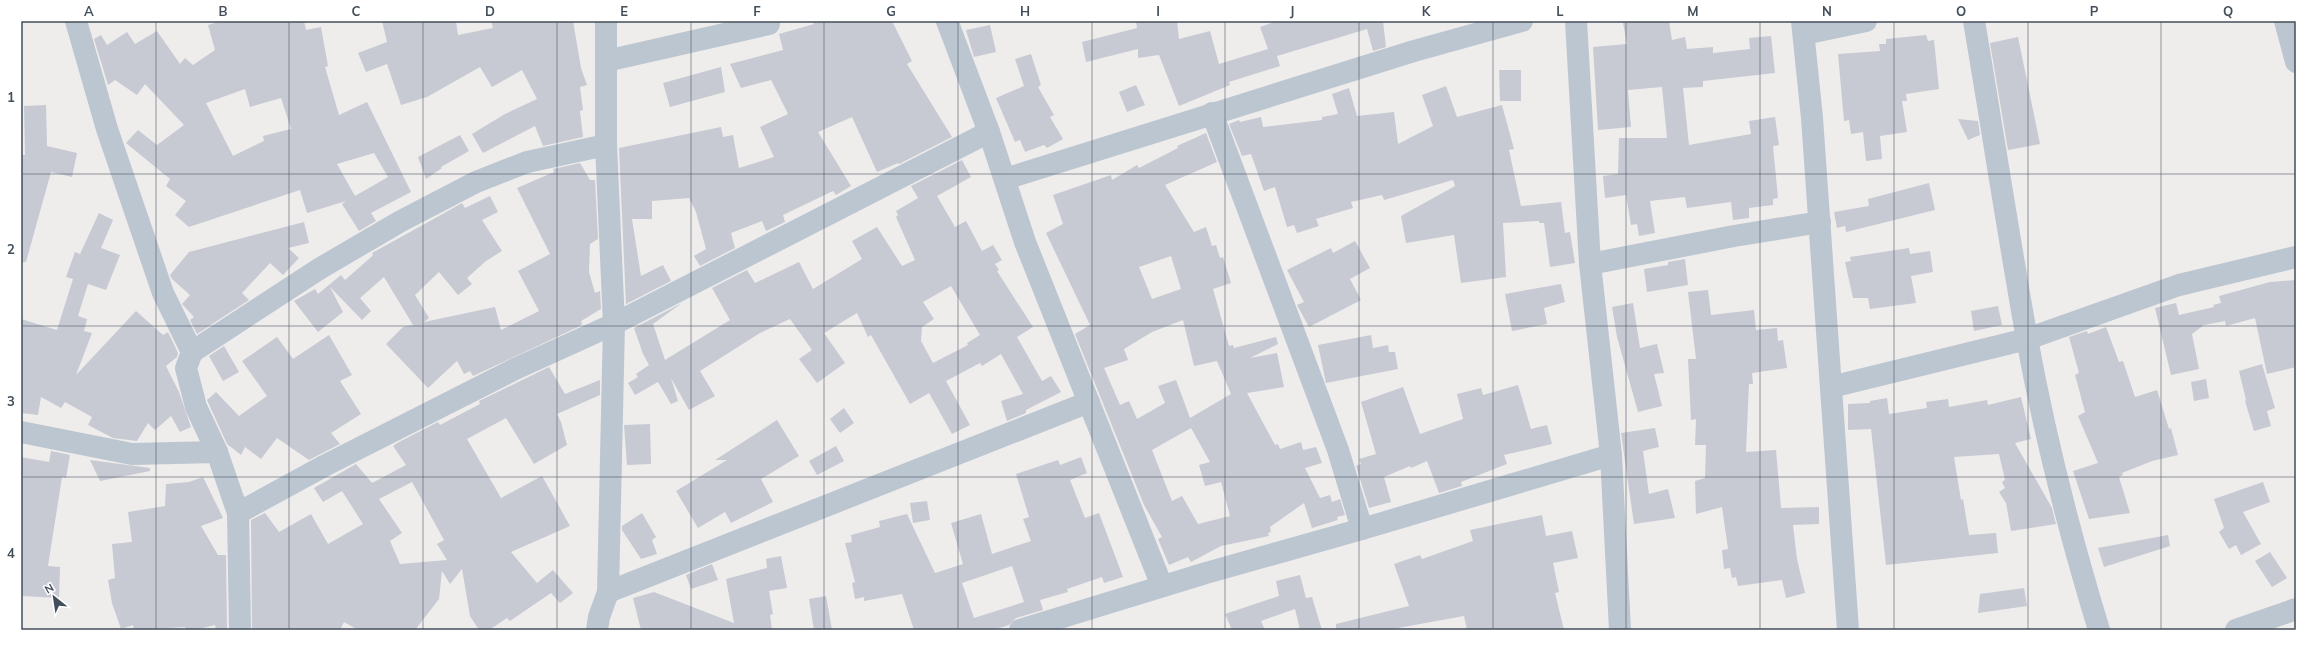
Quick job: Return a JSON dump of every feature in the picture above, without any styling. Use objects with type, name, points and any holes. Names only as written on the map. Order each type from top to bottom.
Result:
[{"type":"street","points":[[597,630],[598,617],[608,592],[614,324],[606,145],[606,21]]},
{"type":"street","points":[[947,21],[989,132],[1025,242],[1162,586]]},
{"type":"street","points":[[1004,179],[1414,51],[1522,21]]},
{"type":"street","points":[[1576,21],[1590,264],[1611,455],[1620,630]]},
{"type":"street","points":[[1848,630],[1820,222],[1803,28],[1866,21]]},
{"type":"street","points":[[1974,21],[2027,339],[2046,431],[2085,585],[2099,630]]},
{"type":"street","points":[[2285,21],[2296,62]]},
{"type":"street","points":[[81,22],[107,129],[163,293],[192,352]]},
{"type":"street","points":[[606,61],[769,24]]},
{"type":"street","points":[[1212,113],[1338,450],[1362,529]]},
{"type":"street","points":[[238,513],[324,466],[515,369],[614,324],[989,132]]},
{"type":"street","points":[[240,630],[238,513],[217,452],[196,407],[186,368],[192,352],[319,269],[401,221],[476,182],[527,162],[606,145]]},
{"type":"street","points":[[1590,264],[1734,236],[1820,222]]},
{"type":"street","points":[[1831,388],[2027,339],[2179,285],[2296,257]]},
{"type":"street","points":[[608,592],[1089,402]]},
{"type":"street","points":[[21,432],[132,454],[217,452]]},
{"type":"street","points":[[1020,630],[1162,586],[1362,529],[1611,455]]},
{"type":"street","points":[[2236,630],[2296,609]]},
{"type":"building","points":[[222,21],[304,21],[306,30],[321,27],[328,66],[325,67],[339,115],[367,102],[411,192],[371,213],[376,221],[359,231],[342,204],[346,201],[307,213],[300,190],[189,227],[175,215],[186,201],[166,186],[170,179],[126,143],[138,130],[157,145],[184,125],[145,84],[137,95],[115,80],[108,85],[94,39],[101,35],[107,45],[127,32],[135,44],[157,31],[180,64],[185,58],[193,65],[215,50],[208,25]],"holes":[[[245,89],[250,107],[281,98],[291,129],[263,136],[264,141],[233,156],[206,103]],[[374,153],[388,177],[355,196],[337,164]]]},
{"type":"building","points":[[382,21],[456,21],[458,35],[493,28],[491,21],[573,21],[581,68],[587,85],[580,87],[583,110],[580,111],[583,137],[543,146],[535,126],[483,153],[472,134],[505,114],[537,99],[522,70],[492,87],[480,67],[427,97],[401,105],[387,64],[366,72],[358,53],[387,42]]},
{"type":"building","points":[[812,21],[892,21],[912,61],[907,64],[952,137],[899,164],[898,163],[877,172],[852,117],[818,132],[851,186],[836,195],[833,191],[783,215],[785,222],[766,231],[762,221],[731,233],[735,248],[700,266],[694,256],[706,249],[696,212],[689,198],[652,201],[652,219],[632,219],[641,276],[663,265],[671,281],[626,304],[619,148],[721,127],[723,137],[733,135],[739,168],[774,157],[760,127],[788,114],[771,80],[741,88],[730,64],[783,50],[779,34],[814,24]]},
{"type":"building","points":[[1136,21],[1177,21],[1179,39],[1210,31],[1219,64],[1268,49],[1260,27],[1277,21],[1383,21],[1386,47],[1373,51],[1367,29],[1277,56],[1280,66],[1229,82],[1230,85],[1179,106],[1159,55],[1138,58],[1138,49],[1086,62],[1082,42],[1137,28]]},
{"type":"building","points":[[1633,21],[1669,21],[1672,40],[1685,37],[1687,49],[1713,47],[1713,53],[1750,49],[1749,38],[1771,36],[1775,73],[1703,81],[1703,87],[1683,88],[1689,145],[1751,134],[1749,121],[1775,117],[1779,145],[1773,146],[1778,198],[1773,199],[1773,205],[1749,208],[1749,218],[1733,220],[1731,202],[1687,208],[1685,197],[1650,201],[1655,233],[1639,236],[1637,224],[1631,225],[1626,195],[1605,198],[1603,176],[1618,174],[1619,138],[1667,138],[1662,87],[1628,90],[1631,127],[1598,130],[1593,47],[1627,44],[1623,23]]},
{"type":"building","points":[[990,25],[996,52],[974,57],[966,30]]},
{"type":"building","points":[[1926,35],[1928,41],[1934,40],[1939,89],[1906,94],[1907,101],[1902,101],[1907,132],[1880,136],[1882,159],[1866,161],[1863,132],[1851,134],[1849,120],[1844,121],[1838,54],[1880,51],[1879,44],[1886,44],[1886,39]]},
{"type":"building","points":[[2018,37],[2040,144],[2008,150],[1990,43]]},
{"type":"building","points":[[1031,54],[1041,85],[1038,87],[1054,115],[1050,117],[1063,139],[1047,148],[1044,145],[1025,152],[1020,140],[1015,142],[996,98],[1024,86],[1015,59]]},
{"type":"building","points":[[721,67],[725,92],[670,107],[663,83]]},
{"type":"building","points":[[1499,70],[1521,70],[1521,101],[1500,101]]},
{"type":"building","points":[[1136,85],[1145,105],[1127,112],[1119,92]]},
{"type":"building","points":[[1446,86],[1457,117],[1502,105],[1514,149],[1509,150],[1521,206],[1561,202],[1565,233],[1570,232],[1575,263],[1550,267],[1544,223],[1539,223],[1539,221],[1503,223],[1506,277],[1461,283],[1454,235],[1406,243],[1401,216],[1455,186],[1453,180],[1384,200],[1382,195],[1351,202],[1353,208],[1316,219],[1319,226],[1297,233],[1294,225],[1287,227],[1275,187],[1264,191],[1251,154],[1242,156],[1229,124],[1239,120],[1240,122],[1261,117],[1263,127],[1322,120],[1322,117],[1338,114],[1332,94],[1349,88],[1357,116],[1394,112],[1398,144],[1433,126],[1422,95]]},
{"type":"building","points":[[46,105],[47,146],[77,153],[72,177],[51,172],[26,262],[21,262],[21,155],[25,155],[24,106]]},
{"type":"building","points":[[1958,119],[1978,121],[1980,135],[1968,140]]},
{"type":"building","points":[[1206,133],[1217,162],[1165,185],[1194,232],[1206,227],[1212,246],[1216,245],[1220,258],[1223,257],[1231,283],[1213,289],[1229,346],[1233,345],[1234,348],[1276,337],[1278,344],[1250,358],[1277,353],[1284,387],[1247,393],[1275,445],[1278,444],[1280,449],[1301,442],[1303,450],[1316,447],[1322,463],[1305,468],[1320,498],[1330,495],[1332,502],[1340,499],[1345,515],[1337,517],[1338,520],[1312,528],[1304,503],[1270,527],[1271,532],[1268,533],[1269,536],[1221,546],[1191,562],[1188,557],[1169,565],[1158,539],[1162,537],[1144,505],[1075,334],[1090,325],[1046,233],[1063,224],[1053,195],[1111,175],[1112,180],[1137,165],[1139,168],[1178,148],[1177,146]],"holes":[[[1171,256],[1181,289],[1152,299],[1139,267]],[[1183,320],[1194,366],[1217,361],[1231,394],[1190,418],[1176,380],[1158,386],[1165,403],[1137,419],[1129,401],[1120,405],[1104,368],[1128,360],[1124,349],[1152,332]],[[1191,428],[1210,462],[1199,465],[1205,486],[1221,482],[1230,516],[1198,524],[1182,496],[1172,501],[1152,450]]]},
{"type":"building","points":[[460,135],[469,151],[441,167],[442,168],[426,179],[418,157]]},
{"type":"building","points":[[962,160],[971,177],[937,196],[955,227],[966,221],[982,251],[993,245],[1002,260],[995,264],[999,270],[997,271],[1033,327],[1017,337],[1042,381],[1051,376],[1061,392],[1026,410],[1026,413],[1007,421],[1001,401],[1023,394],[1001,354],[982,366],[980,363],[946,381],[970,425],[952,434],[929,393],[910,404],[871,335],[868,337],[857,313],[824,333],[845,363],[817,383],[799,359],[812,350],[790,319],[760,333],[700,371],[715,396],[689,410],[671,378],[678,401],[671,404],[658,382],[635,395],[628,383],[638,377],[636,374],[649,365],[643,354],[634,328],[682,303],[653,324],[665,360],[730,320],[712,288],[747,270],[755,283],[799,262],[813,289],[862,259],[852,241],[877,227],[902,266],[915,260],[896,217],[898,215],[896,211],[918,198],[911,186]],"holes":[[[951,286],[980,335],[967,343],[968,345],[933,363],[921,341],[922,327],[934,319],[923,302]]]},
{"type":"building","points":[[580,163],[590,180],[595,180],[598,239],[590,244],[589,272],[595,293],[600,291],[601,309],[581,321],[582,324],[578,327],[473,376],[470,371],[464,374],[457,361],[428,388],[386,344],[403,327],[413,325],[384,277],[360,298],[371,311],[362,320],[330,287],[343,312],[318,332],[294,301],[315,289],[318,294],[341,275],[345,280],[373,255],[372,253],[462,203],[465,208],[490,196],[498,212],[482,220],[502,251],[486,261],[467,278],[472,284],[458,295],[439,272],[415,295],[429,318],[424,322],[495,307],[501,330],[539,311],[518,271],[550,254],[517,188],[554,172],[553,169]]},
{"type":"building","points":[[1929,183],[1935,210],[1846,232],[1845,226],[1837,228],[1834,212],[1869,206],[1868,199]]},
{"type":"building","points":[[99,213],[113,220],[101,248],[120,255],[106,290],[88,284],[78,316],[87,319],[84,331],[92,333],[76,375],[136,311],[163,335],[168,332],[178,353],[177,357],[166,366],[179,392],[191,427],[180,432],[171,416],[155,430],[148,423],[137,441],[113,438],[88,425],[92,417],[65,402],[61,408],[41,397],[38,415],[21,413],[21,319],[57,330],[73,279],[66,277],[75,252],[80,254]]},
{"type":"building","points":[[304,222],[309,243],[288,248],[299,258],[283,275],[270,263],[242,293],[249,300],[197,334],[190,320],[194,317],[182,304],[190,295],[172,279],[170,275],[189,252]]},
{"type":"building","points":[[1355,241],[1370,268],[1350,279],[1361,300],[1309,327],[1297,305],[1304,302],[1287,270],[1331,248],[1333,253]]},
{"type":"building","points":[[1909,248],[1910,254],[1930,251],[1933,272],[1911,276],[1916,303],[1870,309],[1868,298],[1853,298],[1845,262],[1851,261],[1850,257]]},
{"type":"building","points":[[1685,259],[1688,285],[1647,292],[1644,269],[1668,265],[1668,262]]},
{"type":"building","points":[[2296,280],[2296,367],[2267,374],[2255,318],[2226,326],[2225,321],[2204,325],[2192,334],[2199,369],[2171,375],[2155,308],[2176,303],[2179,315],[2214,307],[2213,305],[2221,303],[2219,296],[2270,282]]},
{"type":"building","points":[[1561,284],[1565,302],[1544,308],[1547,324],[1512,331],[1505,294]]},
{"type":"building","points":[[1708,290],[1711,315],[1754,310],[1756,330],[1777,328],[1778,341],[1783,340],[1787,368],[1752,373],[1753,384],[1749,384],[1746,452],[1776,450],[1781,508],[1819,507],[1819,524],[1793,525],[1797,559],[1805,593],[1786,598],[1782,580],[1738,586],[1736,577],[1732,578],[1730,568],[1724,569],[1722,550],[1728,549],[1722,507],[1696,514],[1695,481],[1705,478],[1706,445],[1695,445],[1696,419],[1691,420],[1688,359],[1696,359],[1688,292]]},
{"type":"building","points":[[1633,303],[1640,348],[1657,344],[1664,373],[1654,374],[1662,406],[1638,412],[1617,337],[1612,307]]},
{"type":"building","points":[[1998,306],[2002,325],[1974,331],[1971,311]]},
{"type":"building","points":[[2106,327],[2119,362],[2123,361],[2135,397],[2157,390],[2169,429],[2171,428],[2178,455],[2152,461],[2122,473],[2123,475],[2119,477],[2130,513],[2089,519],[2073,471],[2098,463],[2078,416],[2085,412],[2075,375],[2079,373],[2069,337],[2087,331],[2088,334]]},
{"type":"building","points":[[329,335],[352,375],[340,381],[361,414],[331,433],[340,444],[309,460],[277,438],[261,459],[245,447],[241,455],[227,444],[207,400],[216,392],[239,416],[267,396],[242,361],[277,337],[293,359]]},
{"type":"building","points":[[1371,335],[1373,348],[1388,345],[1389,352],[1395,352],[1398,369],[1326,383],[1318,345]]},
{"type":"building","points":[[224,346],[239,372],[223,381],[209,356]]},
{"type":"building","points":[[2262,364],[2275,408],[2267,411],[2271,426],[2254,431],[2245,401],[2239,371]]},
{"type":"building","points":[[549,367],[565,394],[600,380],[600,395],[557,414],[561,422],[567,445],[534,464],[506,418],[467,439],[501,498],[542,476],[570,526],[511,552],[537,583],[553,570],[573,593],[560,603],[551,593],[510,621],[507,618],[489,630],[479,630],[470,616],[462,569],[450,584],[442,571],[439,599],[415,630],[358,630],[344,622],[340,630],[260,630],[252,628],[251,520],[265,513],[279,532],[311,514],[328,544],[363,524],[342,491],[323,502],[314,488],[356,464],[372,483],[406,465],[393,446],[438,422],[440,425],[480,404],[479,401]],"holes":[[[412,482],[444,540],[437,544],[447,560],[400,564],[390,541],[402,533],[379,499]]]},
{"type":"building","points":[[2206,379],[2209,398],[2194,401],[2191,382]]},
{"type":"building","points":[[1518,385],[1531,429],[1547,425],[1552,444],[1504,455],[1507,464],[1461,482],[1462,486],[1439,493],[1427,461],[1411,468],[1410,466],[1384,477],[1391,502],[1369,508],[1356,466],[1361,464],[1359,459],[1376,454],[1361,402],[1403,387],[1420,434],[1463,419],[1457,394],[1481,388],[1483,395]]},
{"type":"building","points":[[2021,397],[2031,439],[2015,443],[2052,508],[2056,524],[2011,531],[2006,503],[1999,492],[2005,488],[2002,482],[2005,480],[1999,454],[1954,457],[1961,500],[1963,499],[1969,535],[1996,533],[1998,553],[1886,565],[1871,429],[1848,430],[1848,404],[1870,403],[1870,401],[1887,398],[1889,414],[1927,408],[1926,402],[1948,399],[1949,407],[1987,400],[1988,405]]},
{"type":"building","points":[[844,408],[854,423],[840,433],[830,419]]},
{"type":"building","points":[[777,420],[799,456],[761,479],[773,502],[731,523],[725,512],[698,528],[676,491],[727,460],[715,460]]},
{"type":"building","points":[[650,424],[651,464],[627,465],[624,425]]},
{"type":"building","points":[[1655,428],[1659,447],[1643,451],[1649,494],[1668,489],[1675,518],[1634,524],[1621,433]]},
{"type":"building","points":[[836,446],[844,461],[817,475],[809,461]]},
{"type":"building","points":[[51,451],[70,455],[66,478],[62,477],[48,566],[60,567],[59,598],[21,596],[21,457],[49,462]]},
{"type":"building","points":[[1081,457],[1087,473],[1070,480],[1085,518],[1099,513],[1123,577],[1104,583],[1102,577],[1067,589],[1068,592],[1040,600],[1043,610],[1016,618],[1009,625],[993,630],[914,630],[902,594],[864,601],[864,597],[855,599],[852,583],[855,582],[845,543],[852,542],[851,535],[880,527],[879,521],[907,514],[935,573],[963,564],[951,523],[981,514],[992,554],[1031,541],[1023,519],[1029,517],[1016,474],[1058,460],[1060,465]],"holes":[[[1012,566],[1024,602],[974,618],[962,583]]]},
{"type":"building","points":[[90,460],[150,468],[150,471],[100,481]]},
{"type":"building","points":[[203,477],[223,518],[201,526],[218,555],[226,555],[227,630],[216,630],[215,625],[195,630],[186,630],[185,627],[134,630],[133,625],[121,629],[112,603],[108,580],[115,578],[112,544],[132,542],[128,512],[165,506],[166,484],[189,482]]},
{"type":"building","points":[[2263,482],[2270,502],[2243,512],[2261,544],[2241,555],[2236,545],[2229,549],[2219,532],[2224,528],[2214,499]]},
{"type":"building","points":[[927,501],[930,520],[913,523],[910,503]]},
{"type":"building","points":[[642,513],[656,537],[652,540],[657,554],[641,559],[622,530],[622,526]]},
{"type":"building","points":[[1542,515],[1546,536],[1572,531],[1578,558],[1553,563],[1559,592],[1555,593],[1564,630],[1467,630],[1464,616],[1387,630],[1336,630],[1336,624],[1409,606],[1394,564],[1420,555],[1422,559],[1473,541],[1470,530]]},
{"type":"building","points":[[2168,535],[2170,546],[2104,567],[2098,548]]},
{"type":"building","points":[[2270,552],[2287,578],[2272,587],[2255,561]]},
{"type":"building","points":[[781,556],[787,588],[769,591],[773,614],[770,615],[772,630],[641,630],[633,598],[654,592],[734,623],[726,579],[767,568],[766,559]]},
{"type":"building","points":[[712,564],[718,580],[691,589],[686,575]]},
{"type":"building","points":[[1300,575],[1306,598],[1312,597],[1322,630],[1300,630],[1295,609],[1261,621],[1265,630],[1232,630],[1225,614],[1279,596],[1276,581]]},
{"type":"building","points":[[2024,588],[2027,606],[1978,613],[1980,594]]},
{"type":"building","points":[[826,596],[832,630],[814,630],[809,599]]}]
